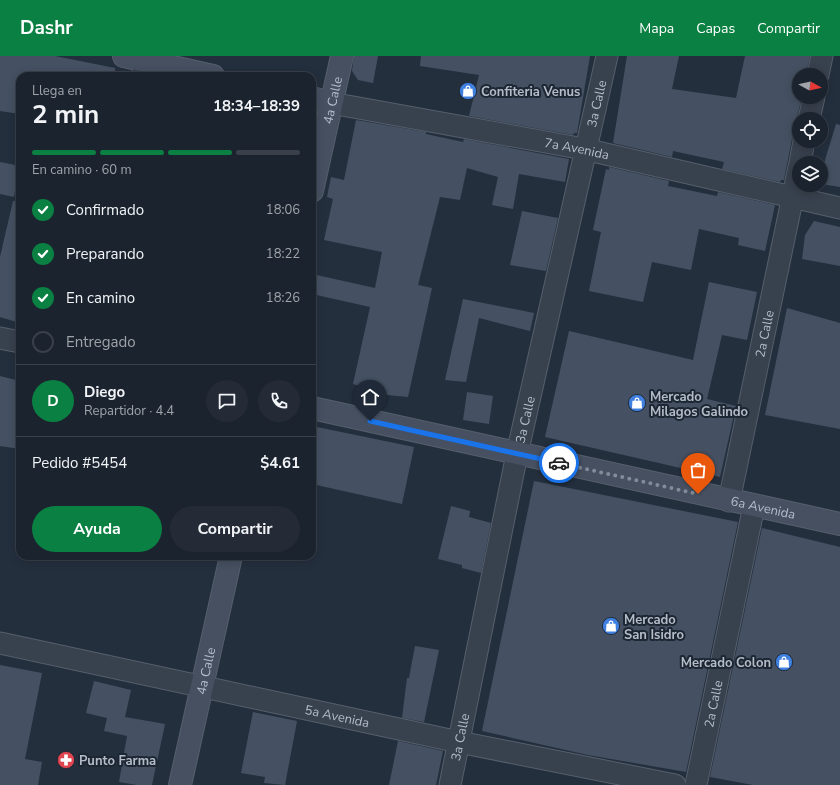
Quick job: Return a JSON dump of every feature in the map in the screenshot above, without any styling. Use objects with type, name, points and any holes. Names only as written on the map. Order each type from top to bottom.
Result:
[{"type":"street","points":[[124,56],[144,68],[178,72]]},
{"type":"street","name":"4a Calle","points":[[316,155],[322,100],[342,56]]},
{"type":"street","name":"3a Calle","points":[[450,785],[517,454],[584,149],[607,56]]},
{"type":"street","points":[[819,68],[822,56]]},
{"type":"street","name":"7a Avenida","points":[[322,100],[584,149],[840,208]]},
{"type":"street","name":"2a Calle","points":[[729,501],[793,192]]},
{"type":"street","points":[[0,338],[16,341]]},
{"type":"street","name":"6a Avenida","points":[[316,409],[729,501],[840,524]]},
{"type":"street","name":"2a Calle","points":[[696,785],[754,506]]},
{"type":"street","name":"4a Calle","points":[[180,785],[230,560]]},
{"type":"street","name":"5a Avenida","points":[[0,643],[459,742],[675,785]]},
{"type":"building","points":[[0,56],[55,56],[115,68],[115,72],[16,72],[16,113],[0,111]]},
{"type":"building","points":[[354,56],[378,56],[373,83],[358,80],[352,71]]},
{"type":"building","points":[[421,56],[590,56],[577,133],[574,133],[573,135],[469,116],[479,75],[420,66]]},
{"type":"building","points":[[627,56],[679,56],[672,89],[736,98],[745,56],[810,56],[807,68],[792,68],[792,104],[800,104],[798,112],[792,112],[792,139],[784,180],[781,180],[780,182],[722,169],[724,162],[673,151],[672,157],[613,143]]},
{"type":"building","points":[[356,120],[426,132],[426,134],[463,142],[464,139],[569,159],[565,182],[519,174],[513,209],[492,205],[498,177],[467,168],[460,200],[440,197],[418,285],[432,288],[408,397],[387,395],[353,384],[370,307],[316,295],[316,275],[375,288],[382,252],[324,240],[333,199],[327,197],[331,177],[344,180]]},
{"type":"building","points":[[836,124],[840,125],[840,187],[828,185],[828,156],[826,156]]},
{"type":"building","points":[[0,162],[16,165],[16,187],[14,197],[0,194]]},
{"type":"building","points":[[609,167],[669,181],[668,186],[717,196],[718,192],[775,205],[765,251],[738,245],[739,238],[699,229],[691,270],[652,262],[643,302],[589,291],[601,232],[593,230],[606,169],[609,170]]},
{"type":"building","points":[[13,201],[16,201],[16,322],[0,317],[0,257]]},
{"type":"building","points":[[522,211],[558,218],[546,271],[510,265]]},
{"type":"building","points":[[814,221],[840,227],[840,266],[802,259],[805,235]]},
{"type":"building","name":"Mercado Milagos Galindo","points":[[709,282],[757,292],[747,340],[722,335],[707,399],[736,406],[720,477],[545,437],[569,331],[693,360]]},
{"type":"building","points":[[463,299],[534,313],[530,331],[479,318],[466,382],[445,380]]},
{"type":"building","points":[[787,308],[840,323],[840,429],[765,415]]},
{"type":"building","points":[[0,376],[16,380],[16,448],[0,446]]},
{"type":"building","points":[[467,392],[493,396],[489,424],[463,420]]},
{"type":"building","points":[[316,427],[414,447],[402,504],[316,485]]},
{"type":"building","name":"Mercado San Isidro","points":[[534,481],[738,522],[686,772],[588,755],[482,731]]},
{"type":"building","points":[[451,506],[470,511],[469,517],[491,523],[481,573],[462,568],[462,565],[438,559]]},
{"type":"building","name":"Mercado Colon","points":[[762,528],[840,547],[840,785],[753,785],[710,777]]},
{"type":"building","points":[[415,646],[439,650],[424,722],[402,718],[407,678],[409,678]]},
{"type":"building","points":[[0,665],[42,673],[25,759],[42,762],[38,785],[0,785]]},
{"type":"building","points":[[94,681],[131,690],[125,717],[165,724],[152,785],[137,785],[119,782],[127,736],[104,731],[107,718],[86,713]]},
{"type":"building","points":[[253,712],[297,721],[285,785],[264,783],[265,777],[241,773]]},
{"type":"building","points":[[398,741],[443,751],[436,785],[389,785]]},
{"type":"way so far","points":[[559,463],[698,494]]},
{"type":"place","name":"Confiteria Venus","points":[[468,91]]},
{"type":"place","name":"Mercado Milagos Galindo","points":[[637,403]]},
{"type":"place","name":"Mercado San Isidro","points":[[611,626]]},
{"type":"place","name":"Mercado Colon","points":[[784,662]]},
{"type":"place","name":"Punto Farma","points":[[66,760]]},
{"type":"route","points":[[370,421],[559,463]]}]
